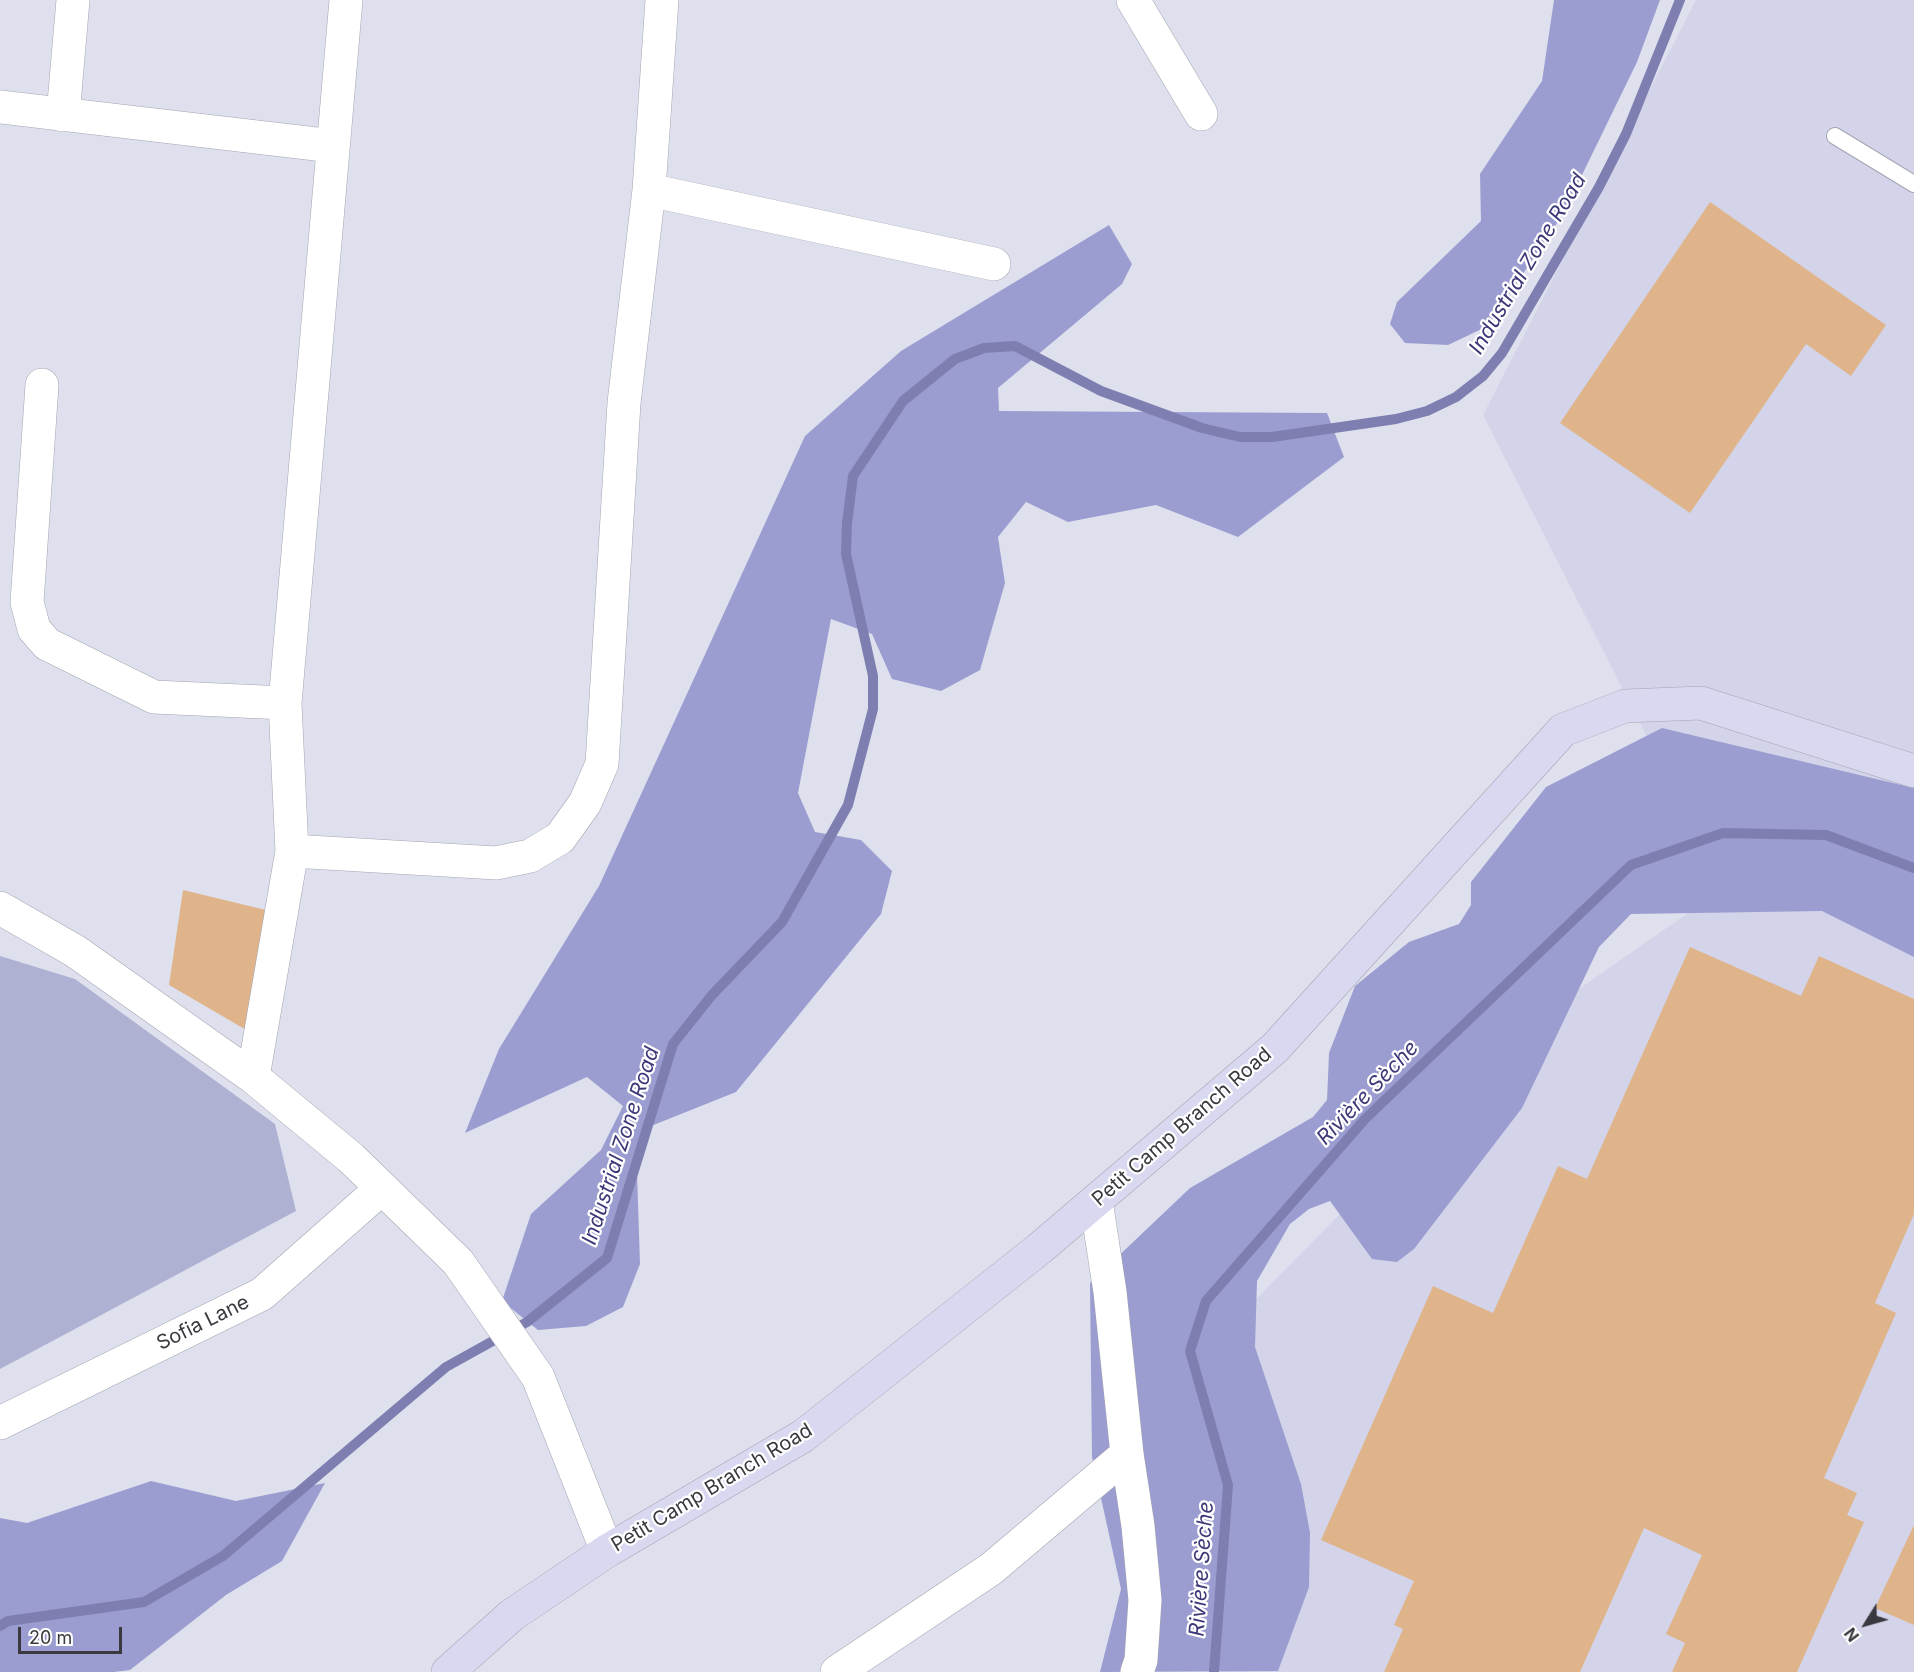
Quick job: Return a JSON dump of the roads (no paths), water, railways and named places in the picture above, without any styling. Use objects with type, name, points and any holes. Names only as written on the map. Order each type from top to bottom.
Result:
[{"type":"street","points":[[63,115],[74,0]]},
{"type":"street","points":[[253,1077],[292,851],[285,703],[346,0]]},
{"type":"street","points":[[292,851],[496,863],[530,856],[560,838],[585,803],[602,764],[624,403],[649,190],[662,0]]},
{"type":"street","points":[[1133,0],[1201,114]]},
{"type":"street","points":[[0,107],[333,146]]},
{"type":"street","points":[[649,190],[994,264]]},
{"type":"street","points":[[42,385],[27,602],[34,629],[47,644],[154,697],[285,703]]},
{"type":"street","name":"Petit Camp Branch Road","points":[[448,1672],[512,1615],[607,1551],[803,1436],[1096,1201],[1275,1048],[1563,730],[1625,706],[1701,703],[1914,771]]},
{"type":"street","points":[[0,908],[75,951],[253,1077],[351,1158],[458,1262],[538,1377],[607,1551]]},
{"type":"street","name":"Sofia Lane","points":[[0,1423],[262,1294],[382,1188]]},
{"type":"street","points":[[1096,1201],[1110,1292],[1145,1600],[1141,1660],[1137,1672]]},
{"type":"street","points":[[837,1672],[991,1569],[1127,1454]]},
{"type":"lane","points":[[1835,136],[1914,184]]},
{"type":"waterway","name":"Industrial Zone Road","points":[[0,1626],[8,1621],[144,1602],[223,1556],[446,1367],[527,1322],[607,1258],[673,1044],[712,995],[782,922],[848,805],[873,709],[873,676],[846,554],[853,476],[903,401],[955,359],[984,348],[1015,346],[1101,391],[1202,428],[1240,437],[1272,437],[1396,419],[1427,411],[1456,397],[1483,376],[1502,353],[1599,187],[1626,134],[1680,0]]},
{"type":"waterway","name":"Rivière Sèche","points":[[1214,1672],[1228,1485],[1190,1351],[1206,1301],[1365,1119],[1631,865],[1723,833],[1826,835],[1914,868]]}]
